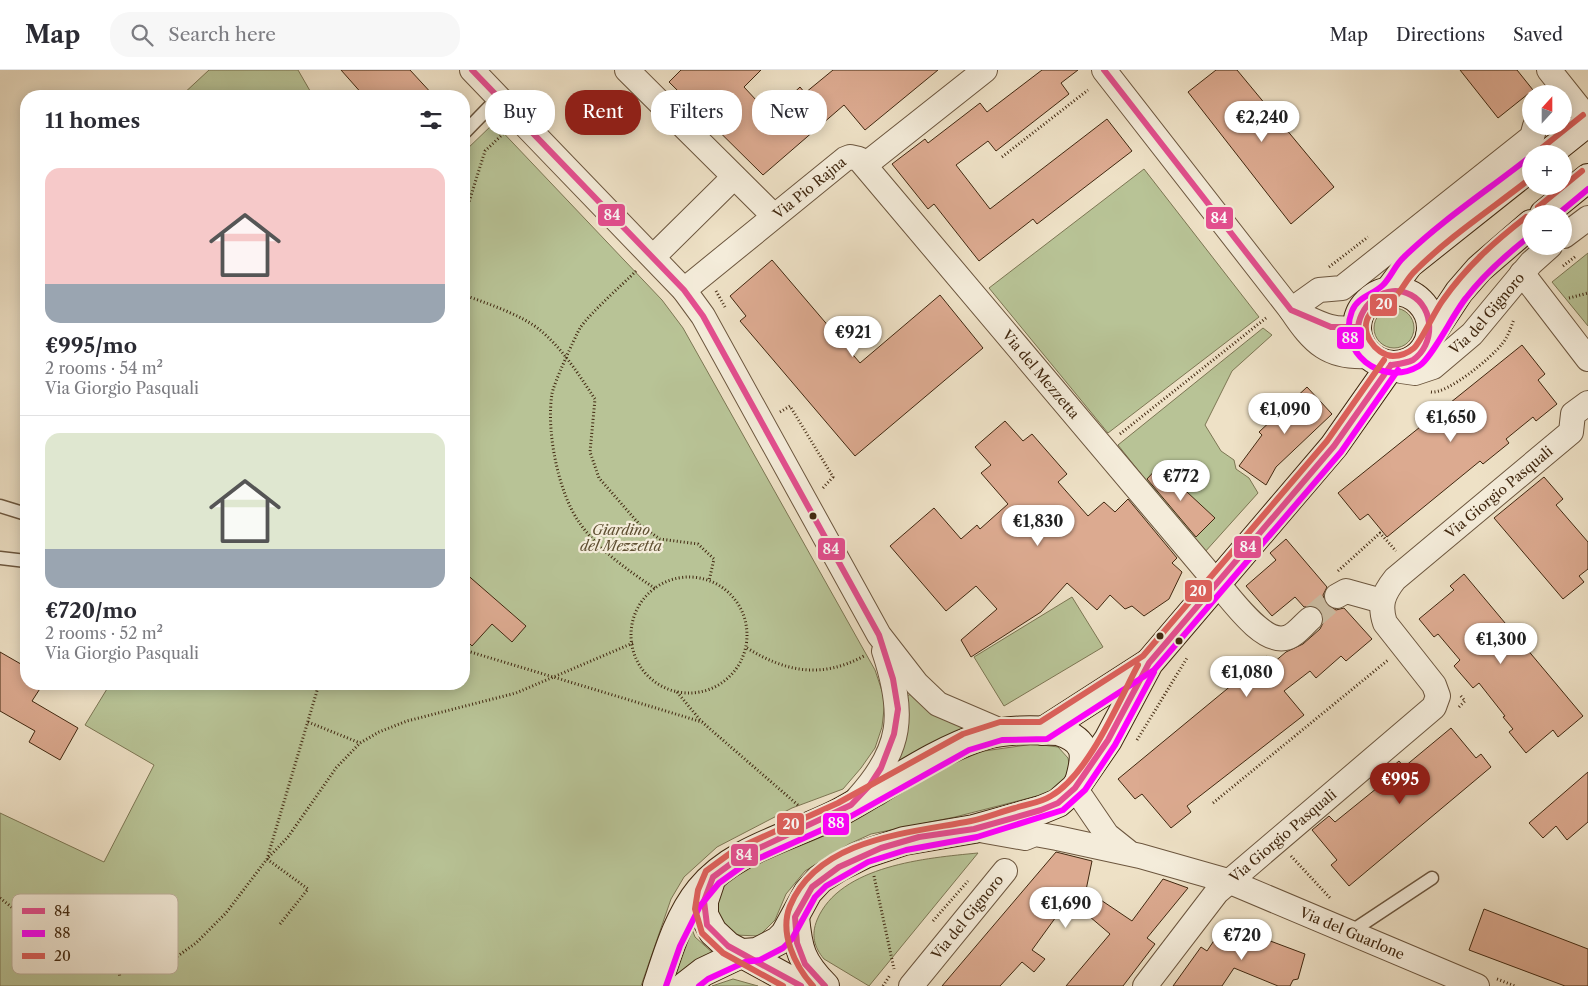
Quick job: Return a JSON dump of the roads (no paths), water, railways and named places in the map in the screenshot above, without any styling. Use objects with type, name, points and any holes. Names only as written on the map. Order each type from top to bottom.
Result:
[{"type":"main road","points":[[1559,145],[1588,121]]},
{"type":"main road","points":[[685,986],[704,972],[729,962],[743,953],[757,952],[770,947],[785,934],[812,887],[839,867],[874,851],[904,841],[974,829],[1051,806],[1058,803],[1077,786],[1108,740],[1149,663],[1216,582],[1334,446],[1381,361],[1362,346],[1358,327],[1359,318],[1367,304],[1388,292],[1409,264],[1522,174]]},
{"type":"main road","points":[[1555,205],[1588,178]]},
{"type":"main road","name":"Via del Gignoro","points":[[1381,361],[1404,364],[1415,359],[1425,350],[1430,336],[1459,292],[1478,269],[1522,232]]},
{"type":"main road","name":"Via del Gignoro","points":[[1388,292],[1405,293],[1420,302],[1429,316],[1430,336]]},
{"type":"main road","points":[[1043,731],[1149,663]]},
{"type":"main road","points":[[657,986],[672,943],[685,914],[701,889],[713,877],[740,858],[852,805],[966,742],[1001,731],[1058,731],[1066,734],[1079,742],[1084,750],[1085,764],[1077,786]]},
{"type":"main road","points":[[713,877],[704,901],[705,921],[713,932],[728,946],[801,986]]},
{"type":"main road","points":[[795,917],[800,954],[805,964],[825,986]]},
{"type":"street","points":[[472,70],[491,90]]},
{"type":"street","points":[[628,70],[774,216]]},
{"type":"street","name":"Via Pio Rajna","points":[[684,290],[845,159],[856,158],[865,164],[985,70]]},
{"type":"street","points":[[1104,70],[1291,310],[1306,332],[1324,348],[1351,356],[1381,361]]},
{"type":"street","points":[[1549,70],[1559,85]]},
{"type":"street","points":[[1572,102],[1588,121]]},
{"type":"street","points":[[531,135],[646,263],[684,290],[703,316],[874,645],[897,695],[897,722],[889,750],[881,768],[870,785],[852,805]]},
{"type":"street","points":[[1291,310],[1319,290],[1342,288],[1532,135]]},
{"type":"street","name":"Via del Mezzetta","points":[[865,164],[1216,582]]},
{"type":"street","points":[[646,263],[734,177]]},
{"type":"street","points":[[1573,244],[1588,218]]},
{"type":"street","name":"Via del Gignoro","points":[[1381,361],[1401,372],[1415,373],[1433,367],[1472,334],[1522,273],[1541,255]]},
{"type":"street","points":[[1522,273],[1588,359]]},
{"type":"street","points":[[1291,310],[1329,328],[1346,330],[1358,327]]},
{"type":"street","name":"Via Giorgio Pasquali","points":[[1145,986],[1212,897],[1228,881],[1434,707],[1438,696],[1434,685],[1385,623],[1381,612],[1382,601],[1395,579],[1571,432],[1574,414],[1588,403]]},
{"type":"street","points":[[1216,582],[1261,632],[1272,637],[1284,639],[1292,636],[1310,620]]},
{"type":"street","points":[[1338,596],[1346,591],[1382,601]]},
{"type":"street","points":[[874,645],[938,704],[1001,731]]},
{"type":"street","name":"Via del Guarlone","points":[[1077,786],[1107,835],[1125,850],[1140,856]]},
{"type":"street","name":"Via del Guarlone","points":[[974,829],[1025,838],[1035,834],[1057,838],[1140,856],[1228,881],[1349,934],[1477,986]]},
{"type":"street","name":"Via del Gignoro","points":[[911,986],[1004,871]]},
{"type":"lane","points":[[470,127],[485,111]]},
{"type":"lane","points":[[0,506],[20,512]]},
{"type":"lane","points":[[0,558],[20,560]]},
{"type":"lane","points":[[1349,934],[1432,878]]},
{"type":"tunnel","points":[[1310,619],[1337,596]]},
{"type":"park label","name":"Giardino del Mezzetta","points":[[621,538]]}]
